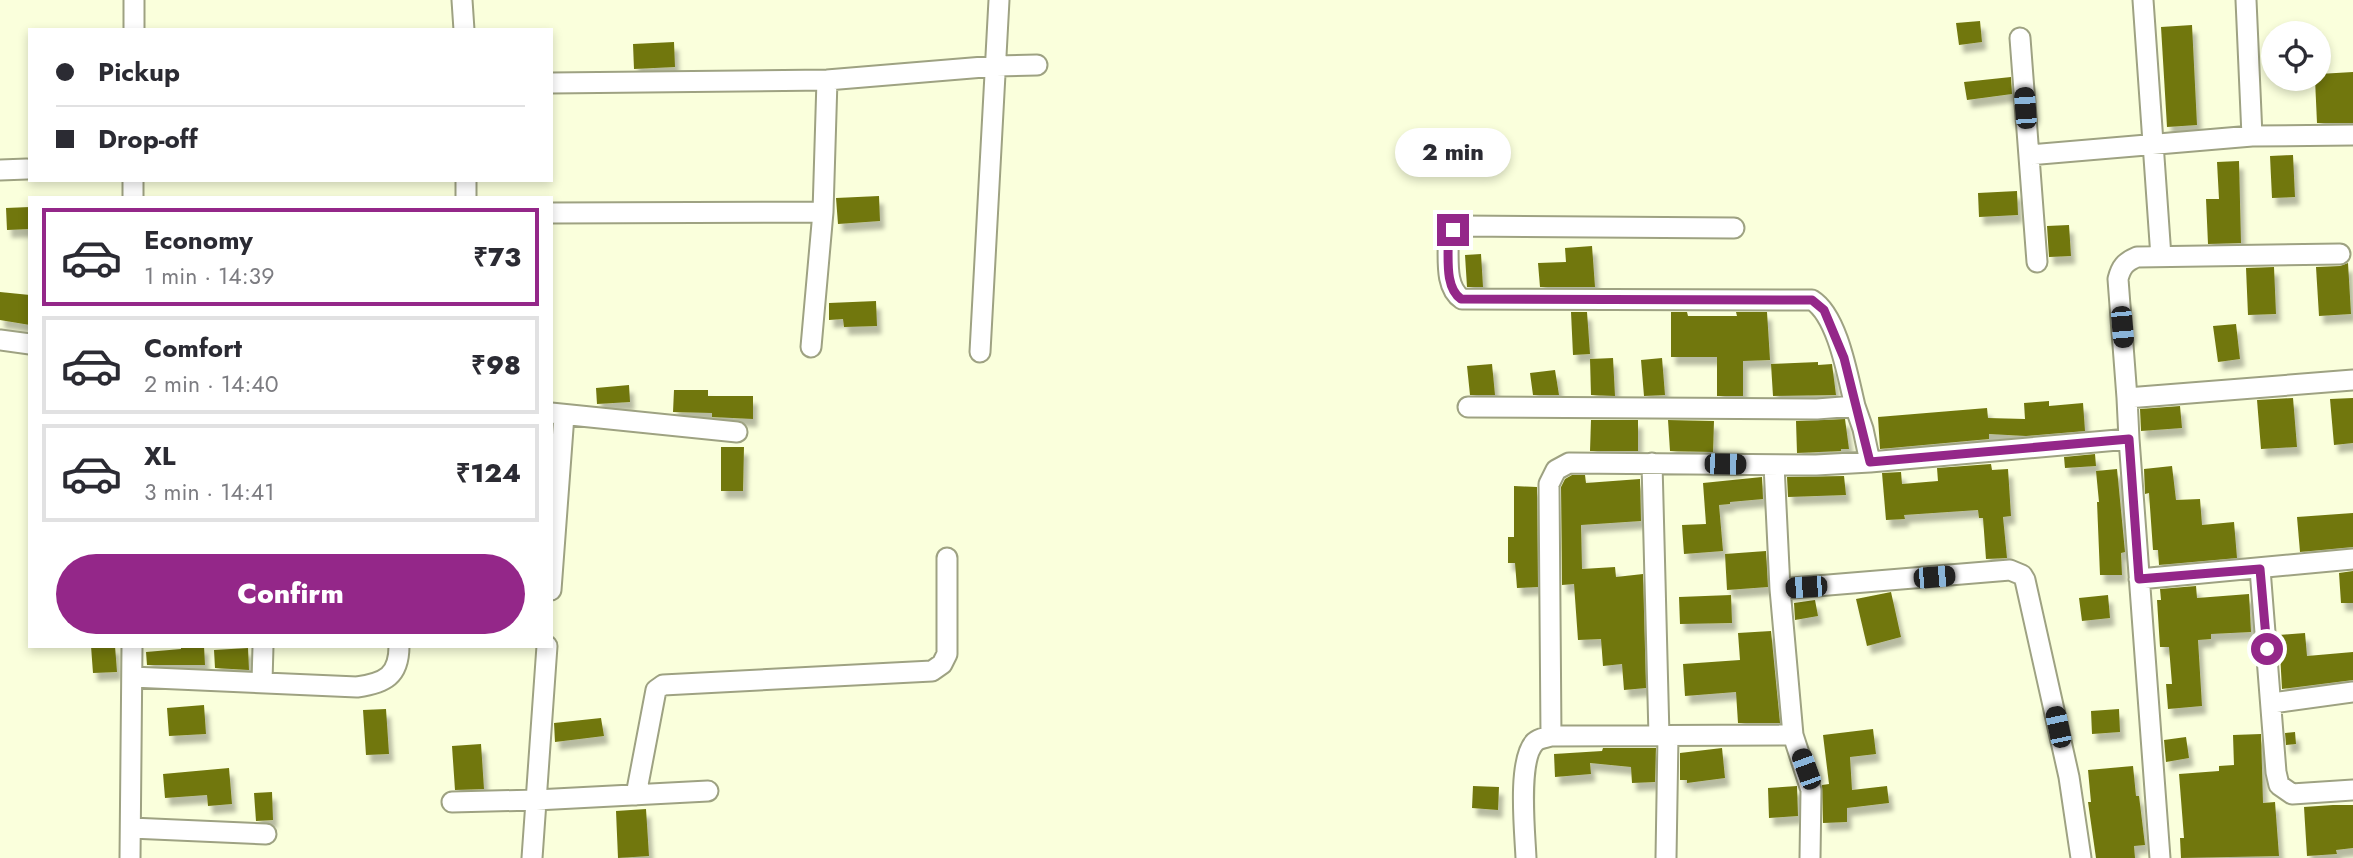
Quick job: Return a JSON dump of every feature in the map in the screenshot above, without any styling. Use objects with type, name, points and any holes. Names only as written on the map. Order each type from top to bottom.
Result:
[{"type":"street","points":[[134,0],[134,28]]},
{"type":"street","points":[[462,0],[464,28]]},
{"type":"street","points":[[980,352],[999,0]]},
{"type":"street","points":[[2143,0],[2161,257]]},
{"type":"street","points":[[2246,0],[2252,136]]},
{"type":"street","points":[[2020,38],[2037,262]]},
{"type":"street","points":[[553,83],[827,80],[1037,65]]},
{"type":"street","points":[[811,346],[822,212],[827,80]]},
{"type":"street","points":[[2029,155],[2252,136],[2353,135]]},
{"type":"street","points":[[0,170],[27,169]]},
{"type":"street","points":[[553,214],[822,212]]},
{"type":"street","points":[[1734,228],[1459,226],[1448,237],[1451,285],[1454,293],[1461,299],[1812,300],[1824,310],[1844,358],[1870,462]]},
{"type":"street","points":[[2160,858],[2118,279],[2126,262],[2137,257],[2340,254]]},
{"type":"street","points":[[0,340],[28,344]]},
{"type":"street","points":[[2127,398],[2353,380]]},
{"type":"street","points":[[1468,407],[1855,407]]},
{"type":"street","points":[[553,540],[558,414],[737,432]]},
{"type":"street","points":[[1551,736],[1549,484],[1556,470],[1569,463],[1816,465],[2129,439]]},
{"type":"street","points":[[1652,463],[1664,736],[1666,858]]},
{"type":"street","points":[[1774,465],[1780,589],[1793,735],[1811,790],[1810,858]]},
{"type":"street","points":[[636,795],[656,691],[663,685],[932,671],[942,664],[947,654],[947,558]]},
{"type":"street","points":[[2139,579],[2353,559]]},
{"type":"street","points":[[2260,569],[2279,785],[2292,794],[2353,790]]},
{"type":"street","points":[[1780,589],[2010,570],[2022,575],[2070,777],[2081,858]]},
{"type":"street","points":[[130,858],[132,648]]},
{"type":"street","points":[[262,682],[263,648]]},
{"type":"street","points":[[132,677],[357,687],[387,678],[396,669],[399,648]]},
{"type":"street","points":[[532,858],[547,648]]},
{"type":"street","points":[[2272,703],[2353,692]]},
{"type":"street","points":[[1526,858],[1523,813],[1526,765],[1529,750],[1537,740],[1551,736],[1793,735]]},
{"type":"street","points":[[452,802],[708,791]]},
{"type":"street","points":[[131,828],[266,834]]},
{"type":"building","points":[[1980,21],[1982,42],[1959,45],[1956,23]]},
{"type":"building","points":[[2192,25],[2197,125],[2167,127],[2161,27]]},
{"type":"building","points":[[674,42],[675,67],[634,69],[633,44]]},
{"type":"building","points":[[2353,72],[2353,123],[2317,123],[2316,91],[2331,91],[2331,73]]},
{"type":"building","points":[[2011,77],[2012,94],[1967,100],[1964,82]]},
{"type":"building","points":[[2293,155],[2295,197],[2272,198],[2270,156]]},
{"type":"building","points":[[2239,161],[2241,243],[2208,244],[2206,199],[2219,199],[2217,162]]},
{"type":"building","points":[[2017,191],[2018,215],[1979,217],[1978,193]]},
{"type":"building","points":[[879,196],[880,221],[838,224],[836,198]]},
{"type":"building","points":[[28,207],[28,229],[7,230],[6,208]]},
{"type":"building","points":[[2069,225],[2071,256],[2049,257],[2047,226]]},
{"type":"building","points":[[1592,246],[1595,287],[1540,287],[1538,263],[1566,262],[1565,248]]},
{"type":"building","points":[[1481,254],[1483,287],[1467,287],[1465,255]]},
{"type":"building","points":[[2348,263],[2351,314],[2319,316],[2316,267]]},
{"type":"building","points":[[2274,267],[2276,314],[2248,315],[2246,268]]},
{"type":"building","points":[[0,292],[28,295],[28,325],[0,320]]},
{"type":"building","points":[[876,301],[877,326],[844,327],[843,319],[829,320],[829,303]]},
{"type":"building","points":[[1571,312],[1587,312],[1590,354],[1573,355]]},
{"type":"building","points":[[1671,312],[1687,312],[1688,316],[1737,316],[1736,312],[1767,312],[1770,360],[1743,361],[1743,396],[1717,396],[1717,357],[1671,357]]},
{"type":"building","points":[[2236,324],[2240,359],[2218,362],[2213,326]]},
{"type":"building","points":[[1613,358],[1615,396],[1591,395],[1590,359]]},
{"type":"building","points":[[1662,358],[1665,395],[1644,396],[1641,360]]},
{"type":"building","points":[[1818,362],[1818,365],[1832,364],[1836,395],[1773,396],[1771,364]]},
{"type":"building","points":[[1492,364],[1495,395],[1470,395],[1467,366]]},
{"type":"building","points":[[1555,370],[1559,395],[1533,395],[1530,373]]},
{"type":"building","points":[[629,385],[630,402],[597,404],[596,388]]},
{"type":"building","points":[[674,390],[708,390],[708,396],[753,396],[753,419],[712,417],[712,413],[673,412]]},
{"type":"building","points":[[2293,398],[2297,447],[2261,449],[2257,400]]},
{"type":"building","points":[[2353,398],[2353,443],[2334,445],[2330,399]]},
{"type":"building","points":[[2049,401],[2049,406],[2083,403],[2085,431],[2026,436],[1989,434],[1989,439],[1880,449],[1878,417],[1987,408],[1988,418],[2025,419],[2024,403]]},
{"type":"building","points":[[2180,406],[2182,428],[2141,431],[2140,409]]},
{"type":"building","points":[[1845,419],[1849,449],[1797,453],[1796,421]]},
{"type":"building","points":[[1591,420],[1638,420],[1638,451],[1590,451]]},
{"type":"building","points":[[1668,420],[1714,421],[1713,452],[1670,451]]},
{"type":"building","points":[[721,447],[744,447],[743,491],[721,491]]},
{"type":"building","points":[[2095,454],[2096,466],[2065,468],[2064,457]]},
{"type":"building","points":[[1991,464],[1992,470],[2008,469],[2011,516],[2003,517],[2007,558],[1986,559],[1983,518],[1979,518],[1978,510],[1904,515],[1905,519],[1886,520],[1882,473],[1901,472],[1902,484],[1938,481],[1937,468]]},
{"type":"building","points":[[2172,466],[2176,500],[2200,499],[2202,525],[2234,522],[2237,558],[2159,565],[2158,550],[2153,550],[2149,493],[2145,494],[2144,469]]},
{"type":"building","points":[[2117,469],[2125,552],[2121,553],[2122,575],[2100,575],[2096,471]]},
{"type":"building","points":[[1572,475],[1585,475],[1586,483],[1640,479],[1641,521],[1581,525],[1582,569],[1615,567],[1616,577],[1643,574],[1646,688],[1624,690],[1622,664],[1603,666],[1601,639],[1578,640],[1574,584],[1562,585],[1561,487],[1565,479]]},
{"type":"building","points":[[1844,476],[1846,495],[1788,497],[1787,477]]},
{"type":"building","points":[[1762,477],[1763,499],[1719,505],[1723,551],[1684,554],[1682,525],[1706,524],[1703,483]]},
{"type":"building","points":[[1514,486],[1537,487],[1538,587],[1517,588],[1515,563],[1508,563],[1508,537],[1514,537]]},
{"type":"building","points":[[2353,513],[2353,547],[2300,552],[2297,517]]},
{"type":"building","points":[[1766,551],[1768,587],[1727,590],[1725,554]]},
{"type":"building","points":[[2353,571],[2353,603],[2341,603],[2339,573]]},
{"type":"building","points":[[2196,586],[2197,598],[2249,594],[2251,632],[2211,634],[2211,639],[2198,640],[2202,706],[2168,709],[2166,684],[2172,684],[2169,647],[2160,647],[2157,600],[2161,600],[2160,589]]},
{"type":"building","points":[[1891,592],[1901,637],[1867,646],[1856,599]]},
{"type":"building","points":[[1731,595],[1732,623],[1680,624],[1679,597]]},
{"type":"building","points":[[2108,595],[2110,618],[2082,621],[2079,598]]},
{"type":"building","points":[[1815,600],[1818,616],[1795,620],[1794,603]]},
{"type":"building","points":[[1771,631],[1780,723],[1738,723],[1736,692],[1685,696],[1683,664],[1740,660],[1738,633]]},
{"type":"building","points":[[2305,633],[2307,656],[2353,652],[2353,680],[2282,689],[2279,635]]},
{"type":"building","points":[[91,648],[115,648],[117,672],[93,673]]},
{"type":"building","points":[[204,648],[205,665],[147,665],[146,652]]},
{"type":"building","points":[[248,648],[249,670],[215,668],[214,650]]},
{"type":"building","points":[[204,705],[206,734],[169,736],[167,708]]},
{"type":"building","points":[[386,709],[389,754],[366,755],[363,710]]},
{"type":"building","points":[[2119,709],[2120,732],[2092,734],[2091,711]]},
{"type":"building","points":[[601,718],[604,736],[555,742],[554,723]]},
{"type":"building","points":[[1873,729],[1876,754],[1850,757],[1852,790],[1887,786],[1889,803],[1847,808],[1847,822],[1823,823],[1822,785],[1829,784],[1823,735]]},
{"type":"building","points":[[2295,732],[2296,744],[2286,745],[2285,733]]},
{"type":"building","points":[[2261,734],[2263,803],[2275,802],[2279,856],[2181,858],[2180,838],[2184,838],[2179,774],[2219,771],[2219,766],[2234,765],[2233,735]]},
{"type":"building","points":[[2186,737],[2189,758],[2166,762],[2164,740]]},
{"type":"building","points":[[481,744],[484,789],[455,790],[452,746]]},
{"type":"building","points":[[1603,748],[1656,748],[1655,782],[1632,783],[1631,767],[1590,763],[1591,774],[1555,777],[1554,754],[1602,751]]},
{"type":"building","points":[[1722,748],[1725,778],[1687,783],[1687,780],[1680,780],[1680,753]]},
{"type":"building","points":[[2133,766],[2145,845],[2134,846],[2135,858],[2096,858],[2088,802],[2091,802],[2088,770]]},
{"type":"building","points":[[229,768],[232,804],[208,806],[207,795],[165,798],[163,774]]},
{"type":"building","points":[[1473,786],[1499,787],[1498,810],[1472,808]]},
{"type":"building","points":[[1797,786],[1798,816],[1769,818],[1768,788]]},
{"type":"building","points":[[272,792],[273,820],[256,821],[254,793]]},
{"type":"building","points":[[2353,805],[2353,848],[2336,850],[2337,854],[2307,856],[2304,807]]},
{"type":"building","points":[[646,809],[649,856],[618,858],[616,811]]},
{"type":"route","points":[[1453,230],[1448,237],[1451,285],[1454,293],[1461,299],[1812,300],[1824,310],[1844,358],[1870,462],[2129,439],[2139,579],[2260,569],[2267,649]]}]
